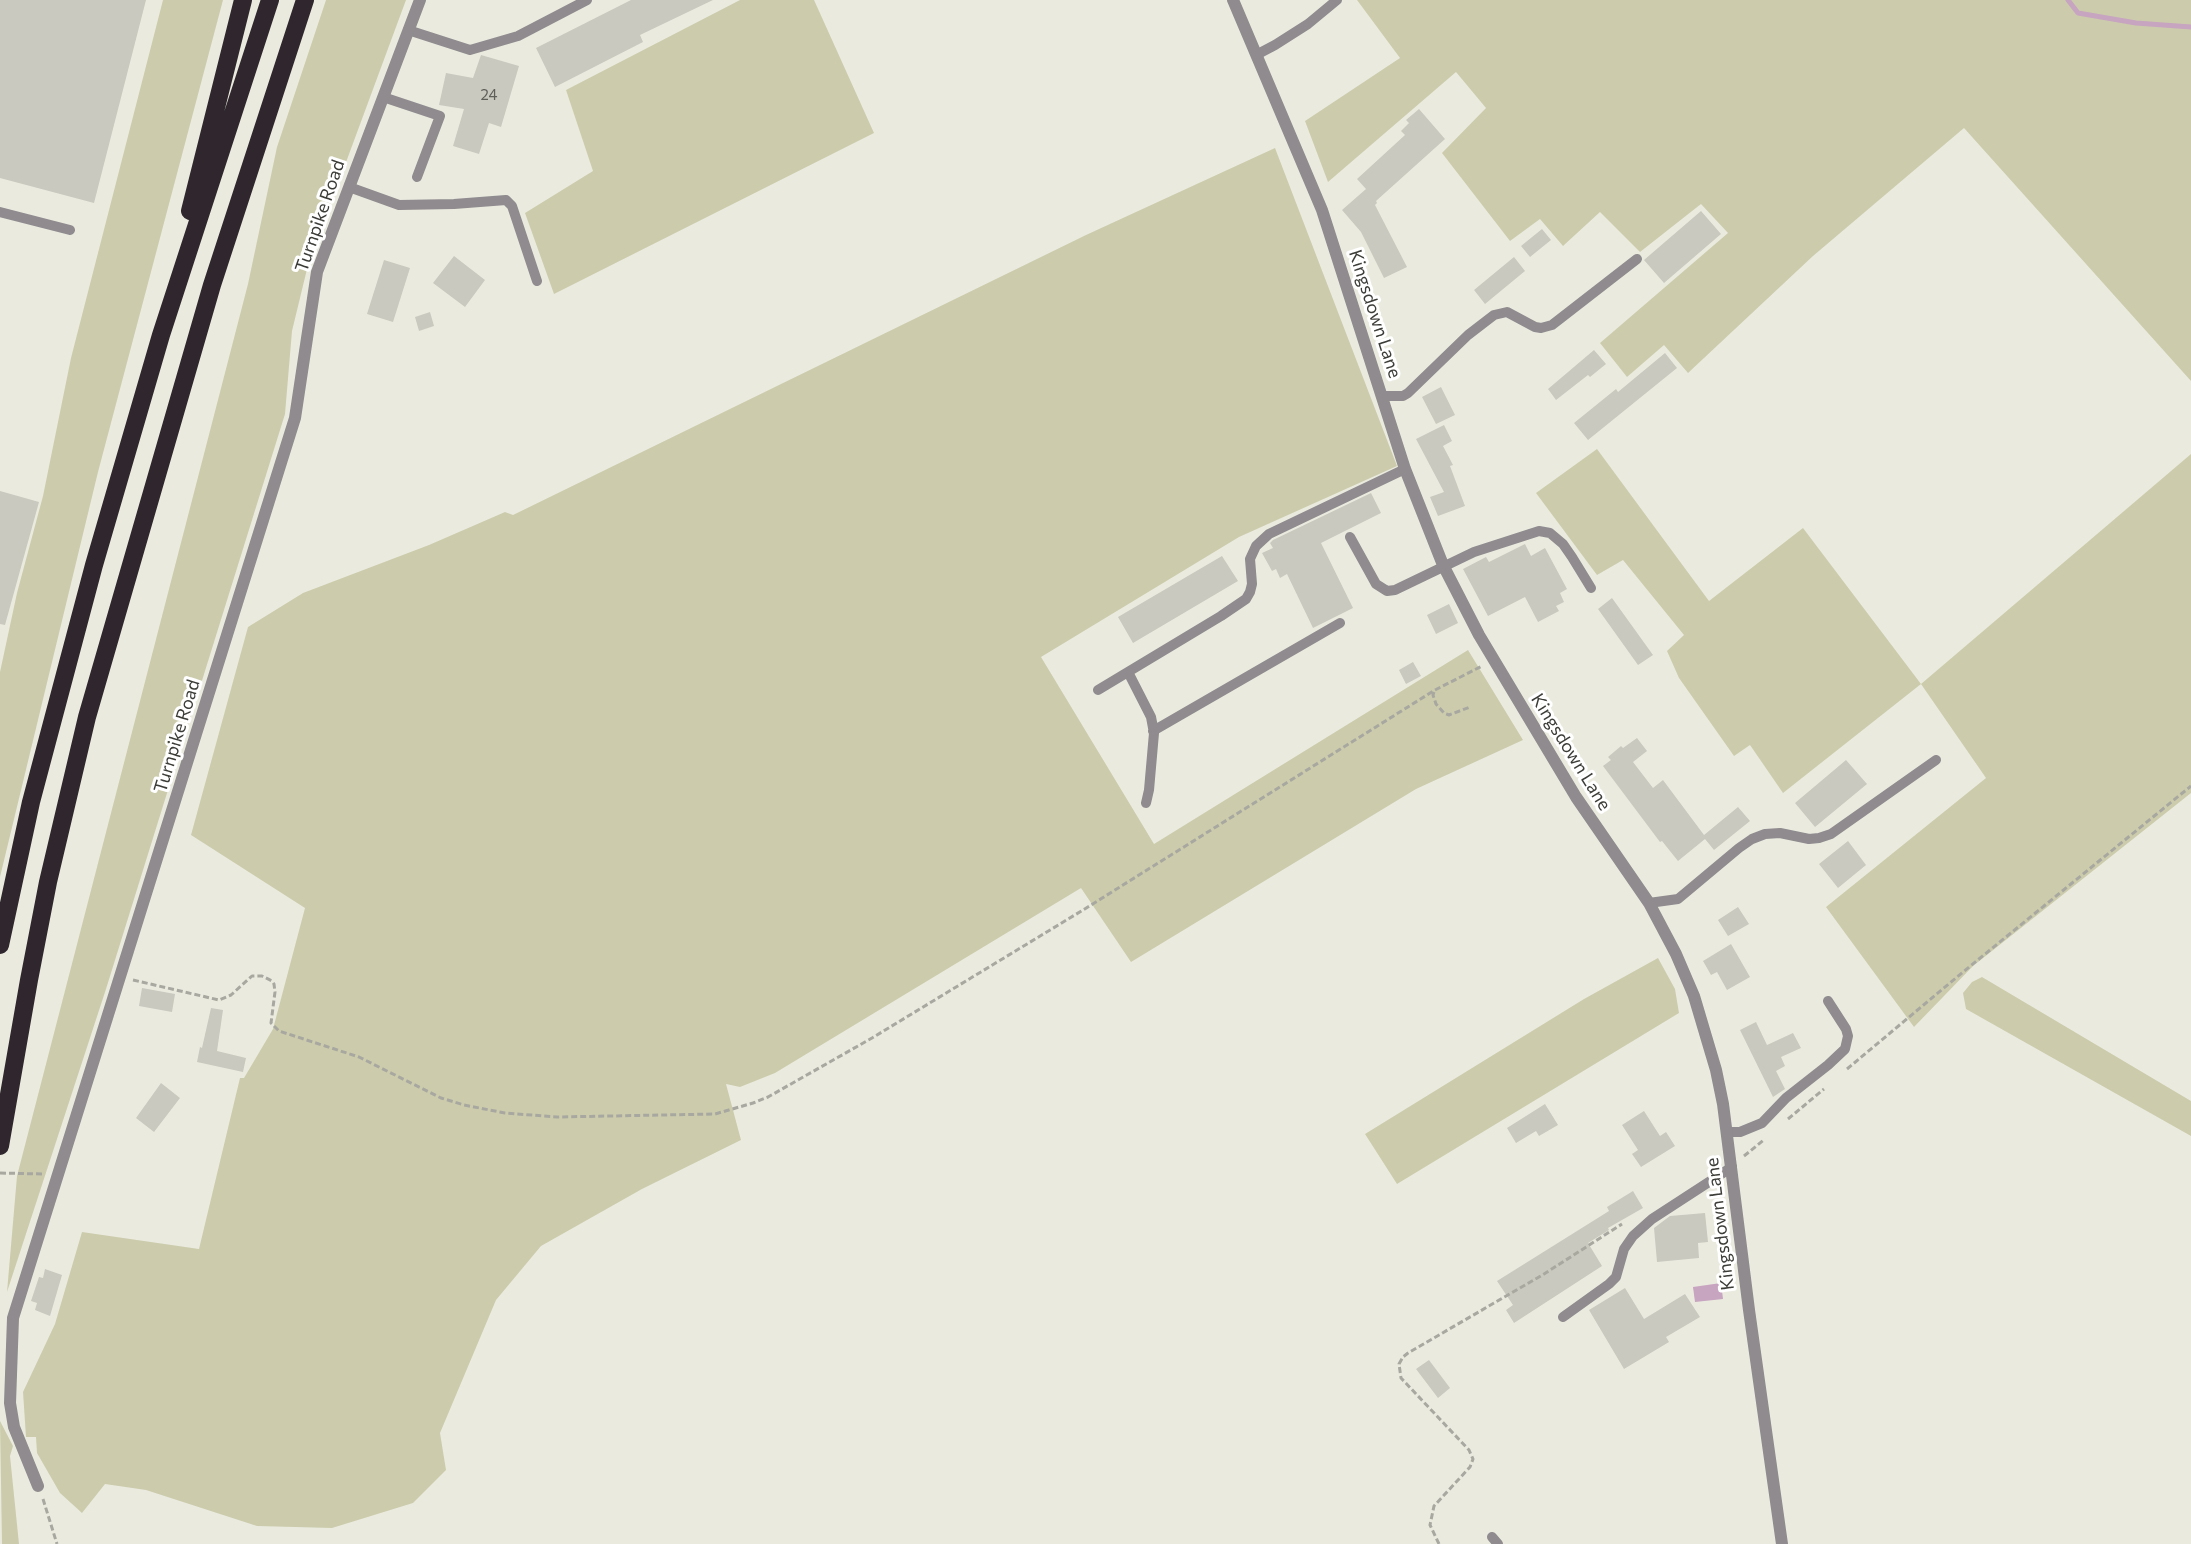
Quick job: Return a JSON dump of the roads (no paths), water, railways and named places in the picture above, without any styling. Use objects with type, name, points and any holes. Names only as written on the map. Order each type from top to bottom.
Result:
[{"type":"highway","points":[[161,335],[243,0]]},
{"type":"highway","points":[[0,945],[31,802],[88,587],[161,335],[270,0]]},
{"type":"highway","points":[[0,1146],[48,882],[87,717],[212,285],[305,0]]},
{"type":"street","name":"Turnpike Road","points":[[38,1486],[14,1427],[10,1403],[13,1318],[295,418],[317,272],[420,0]]},
{"type":"street","name":"Kingsdown Lane","points":[[1233,0],[1322,210],[1405,469],[1443,565],[1479,634],[1576,797],[1649,903],[1676,954],[1694,996],[1716,1070],[1727,1132],[1782,1544]]},
{"type":"lane","points":[[408,30],[470,50],[518,36],[587,0]]},
{"type":"lane","points":[[1256,55],[1308,24],[1337,0]]},
{"type":"lane","points":[[383,97],[440,116],[417,177]]},
{"type":"lane","points":[[349,187],[399,204],[454,204],[506,200],[512,206],[537,281]]},
{"type":"lane","points":[[0,212],[70,230]]},
{"type":"lane","points":[[1383,396],[1403,396],[1408,393],[1468,335],[1494,315],[1507,312],[1534,327],[1551,326],[1636,259]]},
{"type":"lane","points":[[1098,690],[1229,611],[1246,598],[1252,584],[1250,559],[1256,546],[1269,534],[1405,469]]},
{"type":"lane","points":[[1350,537],[1376,584],[1387,591],[1395,590],[1443,565],[1507,540],[1539,531],[1550,533],[1572,556],[1591,588]]},
{"type":"lane","points":[[1153,731],[1340,622]]},
{"type":"lane","points":[[1128,672],[1147,708],[1153,731],[1146,803]]},
{"type":"lane","points":[[1649,903],[1678,899],[1739,848],[1765,834],[1780,833],[1809,838],[1831,834],[1936,760]]},
{"type":"lane","points":[[1727,1132],[1740,1132],[1762,1123],[1785,1098],[1845,1049],[1848,1035],[1846,1029],[1828,1001]]},
{"type":"lane","points":[[1563,1317],[1616,1277],[1624,1249],[1633,1236],[1731,1167]]},
{"type":"waterway","points":[[2068,0],[2078,13],[2136,23],[2191,27]]}]
